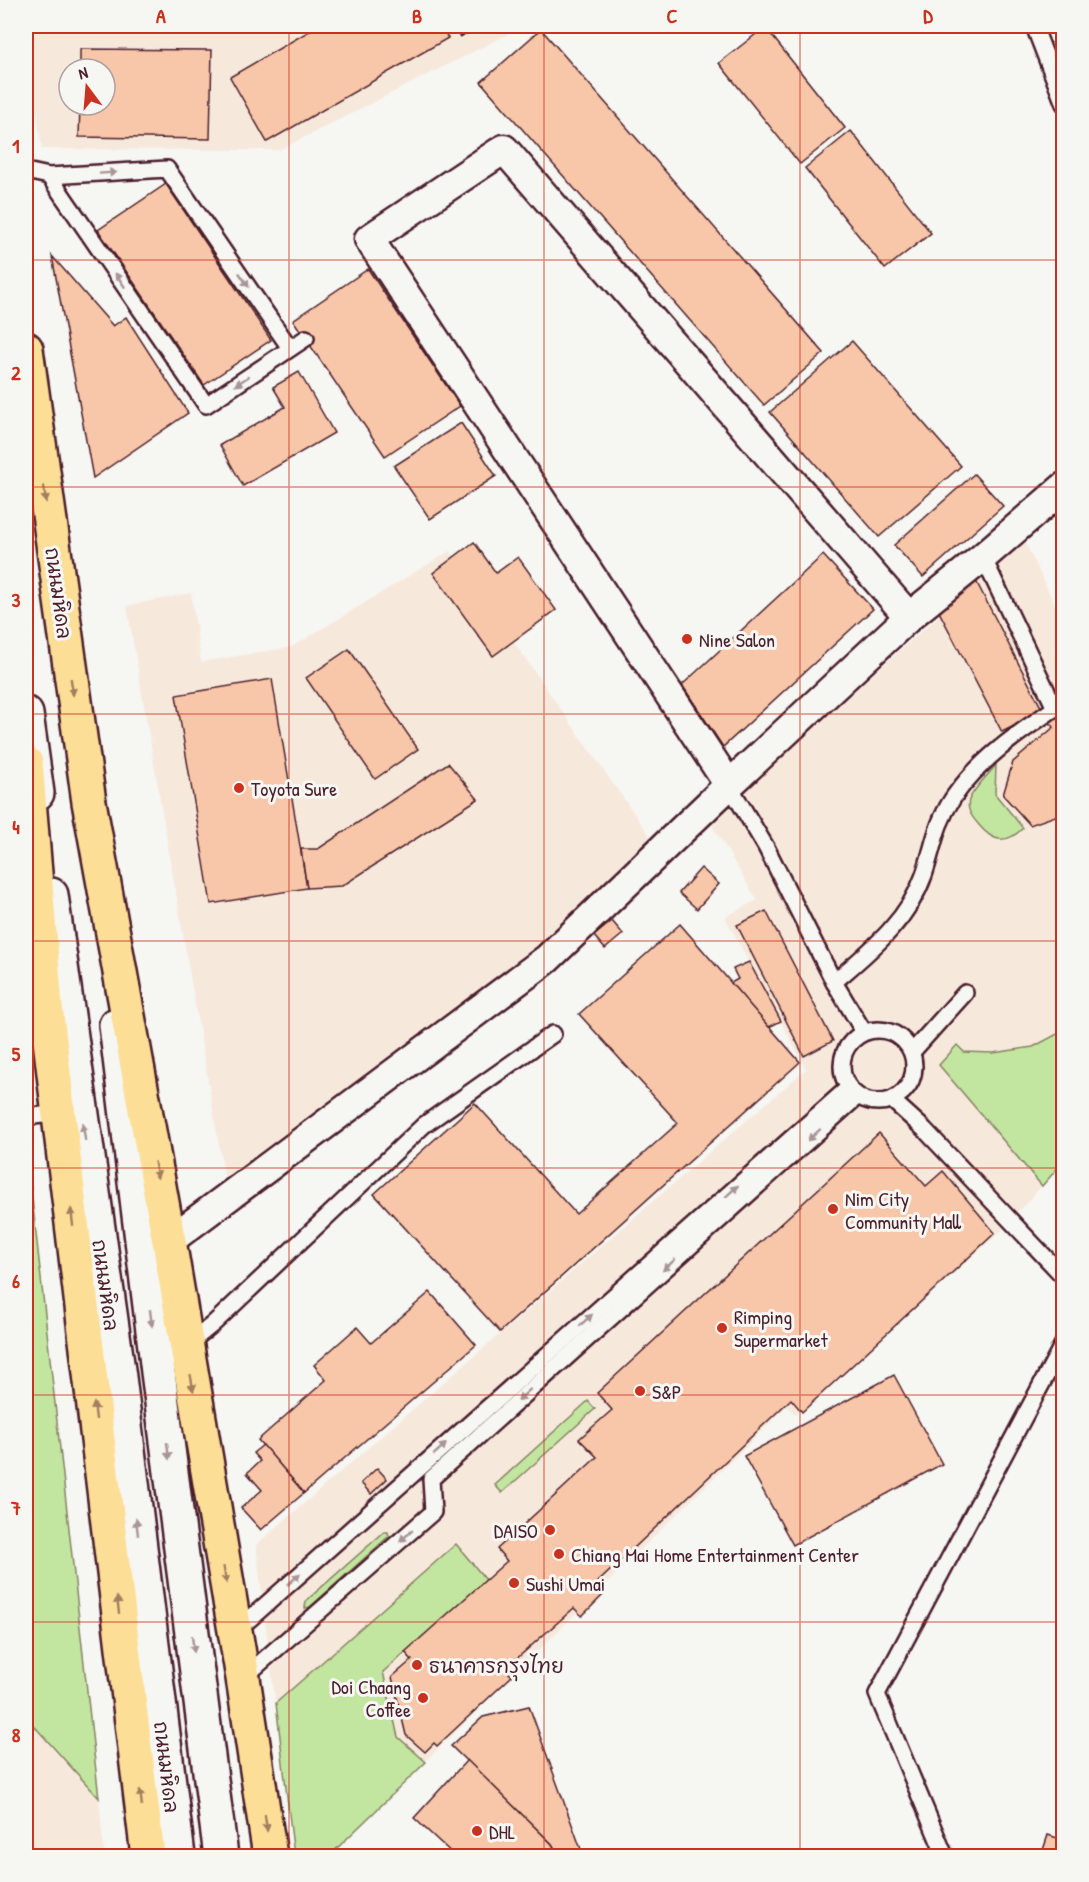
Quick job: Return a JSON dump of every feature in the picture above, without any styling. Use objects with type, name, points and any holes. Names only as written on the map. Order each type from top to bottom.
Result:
[{"type":"main road","name":"ถนนมหิดล","points":[[26,349],[89,802],[158,1372],[221,1857]]},
{"type":"main road","name":"ถนนมหิดล","points":[[26,714],[118,1377],[177,1857]]},
{"type":"main road","name":"ถนนมหิดล","points":[[26,763],[46,1007],[148,1857]]},
{"type":"main road","name":"ถนนมหิดล","points":[[89,802],[169,1241],[243,1678],[270,1857]]},
{"type":"street","points":[[729,785],[387,283],[369,239],[504,149],[909,617]]},
{"type":"street","points":[[169,1241],[547,959],[909,617],[1064,487]]},
{"type":"lane","points":[[1034,26],[1064,104]]},
{"type":"lane","points":[[26,171],[49,176],[167,169],[290,348]]},
{"type":"lane","points":[[49,176],[206,405],[306,338]]},
{"type":"lane","points":[[834,982],[868,953],[896,925],[912,904],[924,876],[939,820],[953,798],[992,754],[1055,708],[983,557]]},
{"type":"lane","points":[[729,785],[766,847],[834,982],[864,1032]]},
{"type":"lane","points":[[912,1052],[965,993]]},
{"type":"lane","points":[[879,1029],[892,1032],[905,1040],[912,1052],[915,1066],[912,1080],[904,1092],[892,1100],[878,1102],[864,1100],[844,1079],[841,1065],[844,1051],[852,1039],[864,1032],[879,1029]]},
{"type":"lane","points":[[186,1346],[213,1324],[424,1125],[552,1034]]},
{"type":"lane","points":[[235,1632],[853,1091]]},
{"type":"lane","points":[[243,1678],[433,1512],[431,1479],[853,1091]]},
{"type":"lane","points":[[892,1100],[924,1129],[1064,1276]]},
{"type":"lane","points":[[26,1117],[59,1113]]},
{"type":"lane","points":[[945,1857],[877,1694],[1064,1342]]},
{"type":"shaded area","points":[[26,26],[524,26],[279,150],[42,149],[26,45]]},
{"type":"shaded area","name":"Nim City Community Mall","points":[[1024,540],[1063,622],[1063,1162],[1001,1231],[795,1414],[787,1406],[329,1856],[294,1856],[256,1545],[806,1069],[725,917],[757,900],[709,820]]},
{"type":"shaded area","points":[[450,551],[656,845],[553,940],[227,1192],[127,606],[191,593],[201,662],[292,647]]},
{"type":"shaded area","points":[[26,1143],[99,1798],[104,1856],[26,1856]]},
{"type":"green space","points":[[996,765],[995,794],[1023,828],[1005,839],[995,838],[984,831],[972,817],[968,807],[974,791]]},
{"type":"green space","points":[[1063,1031],[1063,1162],[1042,1186],[939,1065],[957,1045],[964,1052],[993,1053],[1033,1047]]},
{"type":"green space","points":[[26,1144],[99,1798],[26,1717]]},
{"type":"green space","points":[[588,1401],[595,1409],[502,1493],[495,1485]]},
{"type":"green space","points":[[384,1532],[388,1532],[389,1536],[310,1607],[305,1608],[306,1601]]},
{"type":"green space","points":[[456,1544],[486,1580],[383,1672],[398,1737],[426,1762],[329,1856],[294,1856],[276,1703]]},
{"type":"building","points":[[318,26],[441,26],[448,38],[267,142],[230,77]]},
{"type":"building","points":[[453,26],[481,26],[460,37]]},
{"type":"building","points":[[765,27],[845,128],[800,164],[719,63]]},
{"type":"building","points":[[541,29],[824,353],[764,405],[481,82]]},
{"type":"building","points":[[80,49],[212,50],[210,139],[79,137],[80,117],[117,117],[117,57],[80,57]]},
{"type":"building","points":[[851,131],[931,233],[885,269],[805,168]]},
{"type":"building","points":[[166,184],[271,340],[204,385],[98,230]]},
{"type":"building","points":[[52,256],[113,326],[126,317],[188,413],[93,478]]},
{"type":"building","points":[[368,269],[460,406],[385,456],[293,320]]},
{"type":"building","points":[[852,341],[961,466],[879,537],[770,412]]},
{"type":"building","points":[[299,372],[334,433],[243,486],[220,445],[285,407],[273,387]]},
{"type":"building","points":[[461,423],[496,476],[430,519],[394,466]]},
{"type":"building","points":[[974,474],[1003,506],[923,577],[894,545]]},
{"type":"building","points":[[474,542],[496,573],[518,557],[556,610],[493,656],[433,573]]},
{"type":"building","points":[[823,555],[873,609],[723,747],[682,685]]},
{"type":"building","points":[[976,581],[1043,711],[1002,732],[934,602]]},
{"type":"building","points":[[349,649],[418,749],[375,779],[306,678]]},
{"type":"building","points":[[272,679],[307,888],[211,904],[176,695]]},
{"type":"building","points":[[1059,712],[1064,718],[1064,813],[1030,825],[1003,795],[1013,762],[1054,727],[1048,721]]},
{"type":"building","points":[[448,763],[478,799],[342,886],[307,888],[301,849],[318,849]]},
{"type":"building","points":[[701,868],[719,884],[697,909],[679,893]]},
{"type":"building","points":[[766,911],[833,1041],[804,1056],[737,925]]},
{"type":"building","points":[[612,921],[623,934],[605,949],[594,936]]},
{"type":"building","points":[[680,924],[800,1062],[500,1332],[374,1194],[475,1103],[576,1214],[678,1123],[579,1014]]},
{"type":"building","points":[[749,962],[781,1021],[769,1027],[731,983],[738,979],[733,969]]},
{"type":"building","points":[[879,1133],[926,1186],[943,1171],[995,1233],[802,1412],[791,1399],[594,1586],[603,1595],[582,1616],[574,1608],[505,1669],[512,1676],[437,1746],[434,1743],[425,1752],[406,1735],[392,1677],[412,1660],[405,1652],[507,1561],[497,1549],[597,1457],[579,1439],[612,1410],[597,1393]]},
{"type":"building","points":[[430,1292],[476,1345],[304,1493],[258,1440],[326,1380],[314,1365],[357,1327],[371,1343]]},
{"type":"building","points":[[894,1375],[942,1464],[793,1545],[744,1456]]},
{"type":"building","points":[[263,1445],[304,1493],[261,1530],[241,1508],[262,1490],[247,1473],[260,1461],[253,1453]]},
{"type":"building","points":[[377,1468],[387,1479],[371,1494],[361,1483]]},
{"type":"building","points":[[529,1706],[582,1852],[571,1856],[559,1856],[552,1844],[451,1746],[483,1717]]},
{"type":"building","points":[[467,1760],[552,1844],[559,1856],[455,1856],[414,1818]]},
{"type":"building","points":[[1048,1835],[1064,1840],[1064,1856],[1041,1856]]},
{"type":"place","name":"Nine Salon","points":[[687,639]]},
{"type":"place","name":"Toyota Sure","points":[[239,788]]},
{"type":"place","name":"Nim City Community Mall","points":[[833,1209]]},
{"type":"place","name":"Rimping Supermarket","points":[[722,1328]]},
{"type":"place","name":"S&P","points":[[640,1391]]},
{"type":"place","name":"DAISO","points":[[550,1530]]},
{"type":"place","name":"Chiang Mai Home Entertainment Center","points":[[559,1554]]},
{"type":"place","name":"Sushi Umai","points":[[514,1583]]},
{"type":"place","name":"ธนาคารกรุงไทย","points":[[417,1665]]},
{"type":"place","name":"Doi Chaang Coffee","points":[[423,1698]]},
{"type":"place","name":"DHL","points":[[477,1831]]}]
